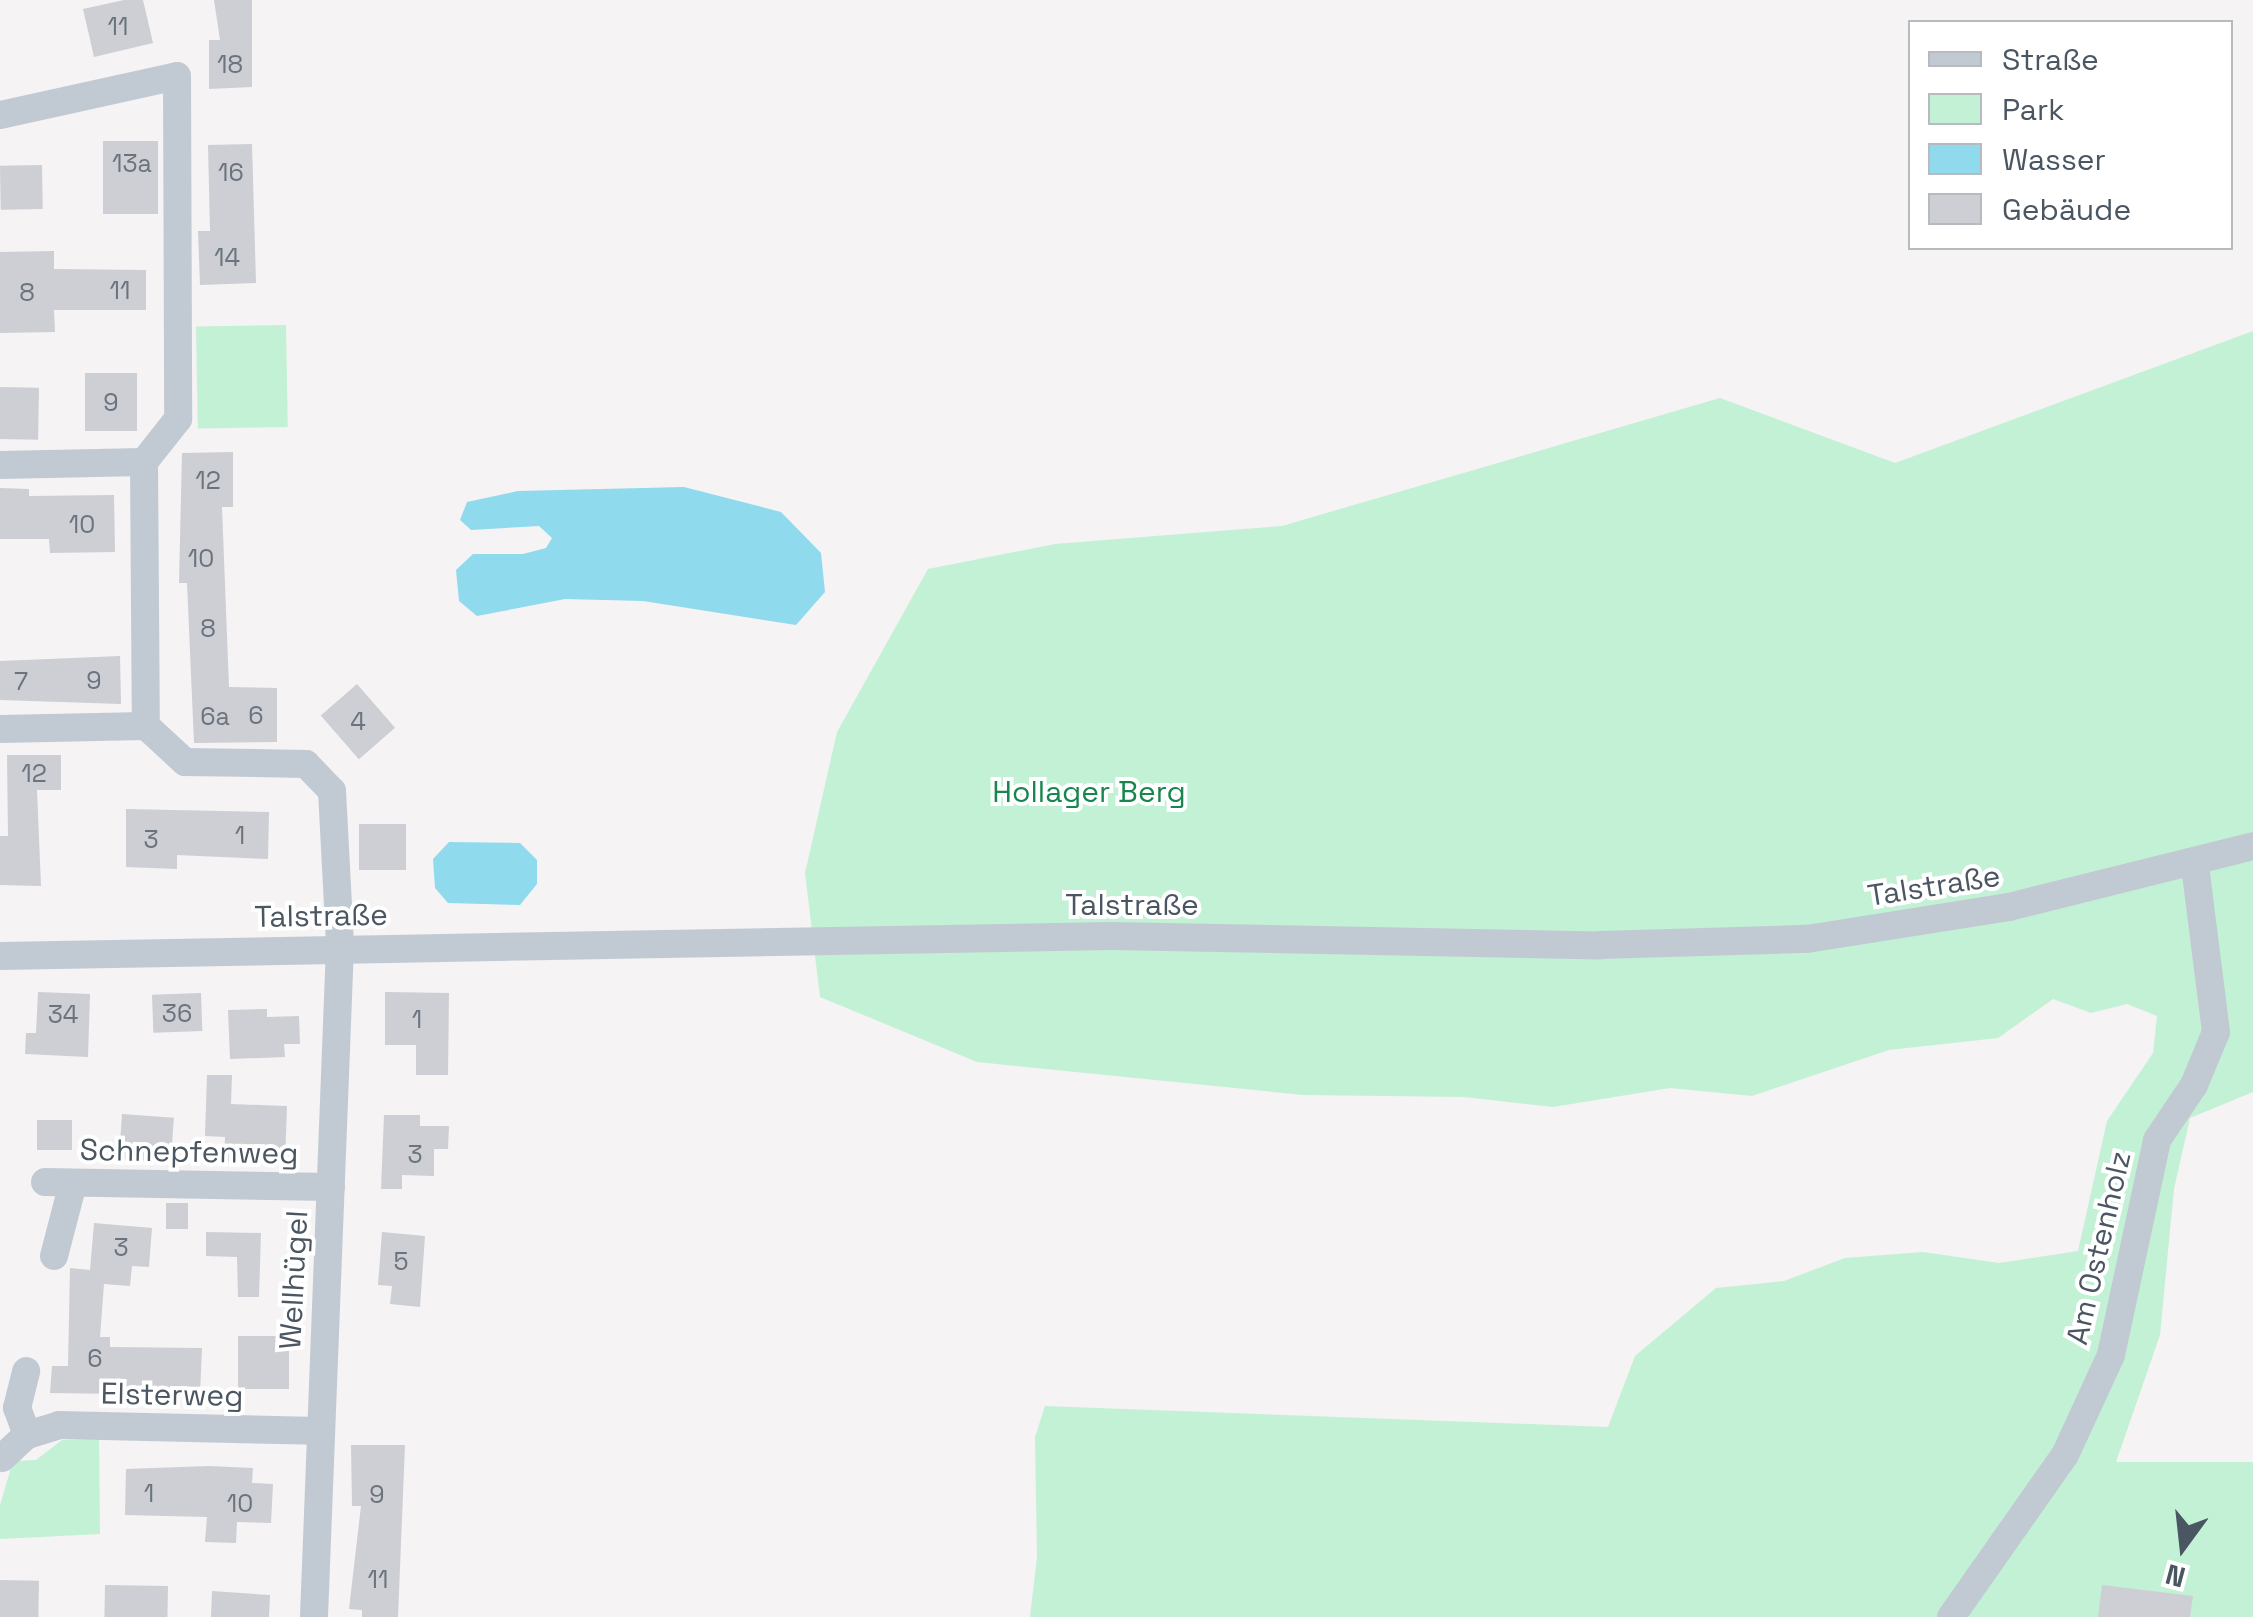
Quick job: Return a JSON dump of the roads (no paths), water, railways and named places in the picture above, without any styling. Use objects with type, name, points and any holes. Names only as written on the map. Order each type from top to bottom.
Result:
[{"type":"street","points":[[0,115],[177,76],[178,419],[144,462],[146,726],[0,729]]},
{"type":"street","points":[[0,465],[144,462]]},
{"type":"street","name":"Wellhügel","points":[[146,726],[185,762],[306,764],[332,791],[340,946],[318,1431],[314,1617]]},
{"type":"street","name":"Talstraße","points":[[0,956],[340,946],[1111,936],[1600,945],[1808,939],[1982,913],[2195,865],[2253,846]]},
{"type":"street","name":"Am Ostenholz","points":[[1950,1617],[2066,1455],[2111,1355],[2157,1140],[2194,1085],[2216,1032],[2195,865]]},
{"type":"street","name":"Schnepfenweg","points":[[54,1256],[59,1182],[332,1187]]},
{"type":"street","points":[[2,1458],[26,1435],[17,1408],[26,1371]]},
{"type":"street","name":"Elsterweg","points":[[26,1435],[59,1425],[318,1431]]},
{"type":"water","points":[[684,487],[781,512],[821,553],[825,592],[796,625],[643,601],[565,599],[477,616],[459,601],[456,570],[473,554],[523,554],[546,548],[552,538],[539,526],[471,530],[460,520],[467,502],[518,491]]},
{"type":"water","points":[[449,842],[520,843],[537,860],[537,884],[520,905],[448,903],[435,888],[433,859]]},
{"type":"park label","name":"Hollager Berg","points":[[1089,792]]}]
